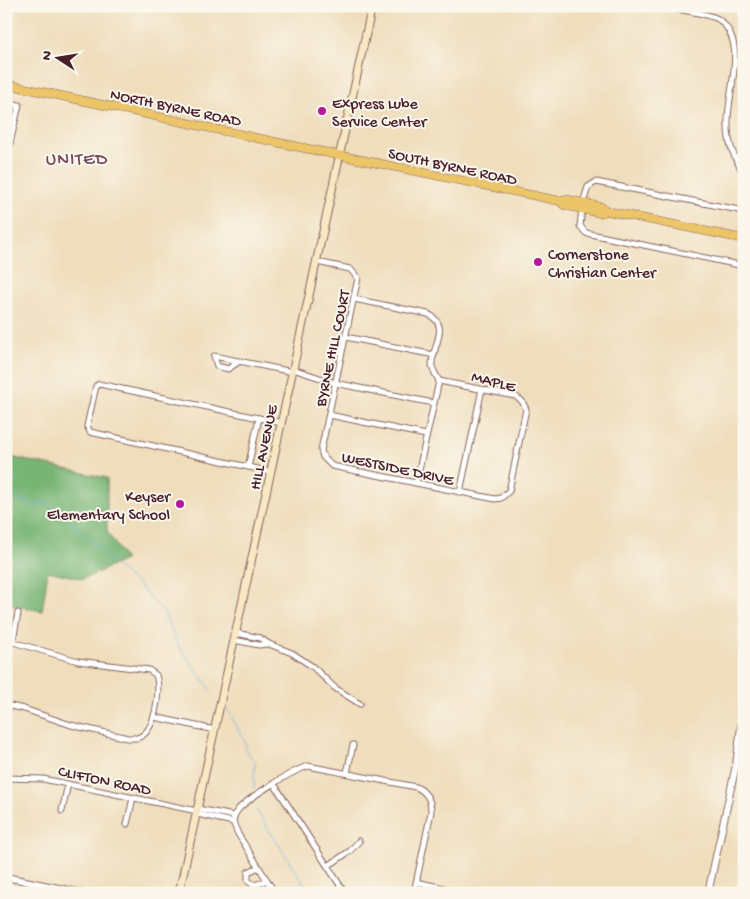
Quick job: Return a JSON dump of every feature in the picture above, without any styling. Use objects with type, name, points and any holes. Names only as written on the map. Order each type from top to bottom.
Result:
[{"type":"main road","name":"HILL AVENUE","points":[[179,893],[372,6]]},
{"type":"main road","name":"NORTH BYRNE ROAD","points":[[6,84],[340,156]]},
{"type":"main road","name":"SOUTH BYRNE ROAD","points":[[340,156],[560,201],[564,205],[583,206],[600,213],[607,211],[744,239]]},
{"type":"street","points":[[662,6],[715,18],[727,25],[736,37],[740,51],[740,63],[728,127],[732,149],[744,174]]},
{"type":"street","points":[[6,102],[19,105],[6,160]]},
{"type":"street","points":[[744,211],[596,182],[587,189],[580,226],[586,233],[744,266]]},
{"type":"street","name":"BYRNE HILL COURT","points":[[317,262],[350,269],[358,278],[323,440]]},
{"type":"street","points":[[354,299],[428,314],[439,323],[440,331],[432,366],[439,380],[416,483]]},
{"type":"street","points":[[346,337],[434,355]]},
{"type":"street","points":[[240,361],[293,370],[336,383],[433,403]]},
{"type":"street","name":"MAPLE","points":[[439,380],[515,396],[522,401],[526,409],[509,491],[501,498],[490,498]]},
{"type":"street","points":[[271,472],[90,432],[87,426],[96,386],[99,384],[282,423]]},
{"type":"street","points":[[460,492],[482,389]]},
{"type":"street","points":[[329,414],[426,435]]},
{"type":"street","points":[[248,467],[259,418]]},
{"type":"street","name":"WESTSIDE DRIVE","points":[[323,440],[321,450],[323,457],[332,466],[490,498]]},
{"type":"street","points":[[13,640],[18,613]]},
{"type":"street","points":[[235,637],[260,638],[269,644],[292,652],[335,688],[360,704]]},
{"type":"street","points":[[6,640],[13,640],[78,661],[153,672],[156,675],[159,689],[154,717],[143,735],[137,738],[128,738],[71,725],[6,705]]},
{"type":"street","points":[[708,893],[736,765],[744,705]]},
{"type":"street","points":[[154,717],[215,730]]},
{"type":"street","points":[[348,773],[353,745]]},
{"type":"street","points":[[276,893],[238,834],[233,819],[238,810],[249,800],[300,768],[308,766],[416,787],[423,790],[431,804],[431,812],[414,893]]},
{"type":"street","points":[[6,786],[7,778]]},
{"type":"street","name":"CLIFTON ROAD","points":[[7,778],[43,779],[233,819]]},
{"type":"street","points":[[62,810],[68,784]]},
{"type":"street","points":[[274,784],[345,893]]},
{"type":"street","points":[[127,824],[133,798]]},
{"type":"street","points":[[328,866],[350,851],[360,841]]},
{"type":"street","points":[[259,867],[248,872],[248,880],[253,885],[267,880]]},
{"type":"street","points":[[6,877],[82,893]]},
{"type":"street","points":[[416,882],[444,888]]},
{"type":"green space","points":[[6,456],[107,478],[107,531],[125,560],[83,579],[48,571],[42,611],[6,604]]},
{"type":"waterway","points":[[6,498],[16,499],[36,506],[47,502],[69,520],[163,611],[178,645],[211,690]]},
{"type":"waterway","points":[[228,710],[246,744],[245,749],[255,762],[254,788]]},
{"type":"waterway","points":[[256,810],[310,893]]},
{"type":"place","name":"Express Lube Service Center","points":[[322,111]]},
{"type":"place","name":"Cornerstone Christian Center","points":[[538,262]]},
{"type":"place","name":"Keyser Elementary School","points":[[180,504]]},
{"type":"district","name":"UNITED","points":[[77,158]]}]
